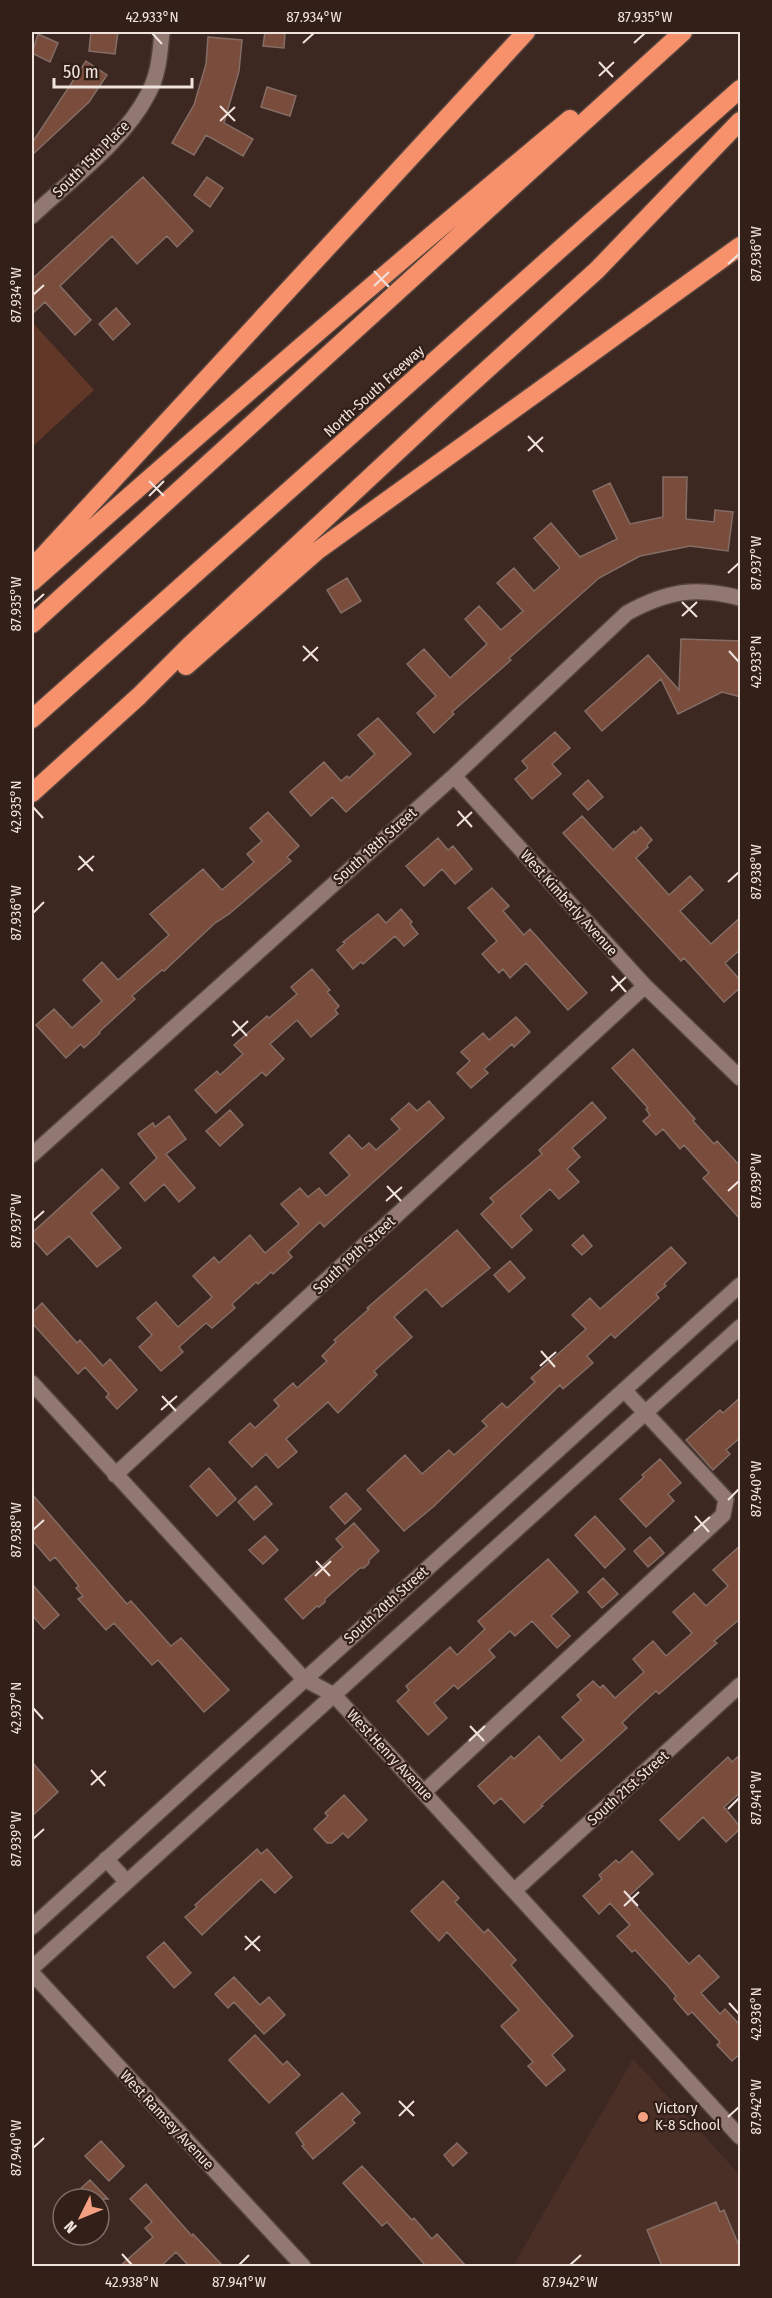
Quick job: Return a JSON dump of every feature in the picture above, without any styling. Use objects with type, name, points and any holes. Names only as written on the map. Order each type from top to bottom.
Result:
[{"type":"highway","points":[[32,568],[526,32]]},
{"type":"highway","points":[[32,582],[197,435],[427,238],[675,32]]},
{"type":"highway","points":[[32,624],[684,32]]},
{"type":"highway","name":"North-South Freeway","points":[[32,719],[741,89]]},
{"type":"highway","points":[[32,793],[597,270],[741,121]]},
{"type":"highway","points":[[139,696],[177,673],[316,551],[741,246]]},
{"type":"street","name":"South 15th Place","points":[[32,216],[112,141],[130,121],[149,93],[159,64],[162,32]]},
{"type":"street","name":"South 18th Street","points":[[32,1155],[454,776],[627,614],[648,601],[675,592],[699,590],[741,598]]},
{"type":"street","name":"West Kimberly Avenue","points":[[454,776],[645,986],[741,1077]]},
{"type":"street","name":"South 19th Street","points":[[116,1475],[645,986]]},
{"type":"street","name":"South 20th Street","points":[[32,1927],[741,1285]]},
{"type":"street","points":[[32,1968],[741,1327]]},
{"type":"street","name":"West Henry Avenue","points":[[32,1383],[304,1679],[334,1695],[741,2137]]},
{"type":"street","points":[[424,1792],[723,1515],[726,1499],[624,1390]]},
{"type":"street","name":"South 21st Street","points":[[515,1890],[741,1685]]},
{"type":"street","points":[[106,1859],[127,1882]]},
{"type":"street","name":"West Ramsey Avenue","points":[[32,1973],[303,2266]]},
{"type":"shaded area","points":[[32,322],[94,390],[32,447]]},
{"type":"shaded area","name":"Victory K-8 School","points":[[633,2059],[740,2175],[740,2266],[513,2266]]},
{"type":"building","points":[[91,32],[118,32],[115,54],[89,51]]},
{"type":"building","points":[[265,32],[285,32],[284,48],[263,46]]},
{"type":"building","points":[[38,34],[58,43],[50,62],[32,53]]},
{"type":"building","points":[[208,37],[242,40],[239,71],[224,123],[253,139],[243,156],[206,135],[194,155],[172,143],[194,105],[206,64]]},
{"type":"building","points":[[86,61],[107,75],[89,102],[32,155],[32,143]]},
{"type":"building","points":[[267,87],[296,96],[290,116],[261,107]]},
{"type":"building","points":[[143,177],[193,231],[177,247],[167,236],[137,264],[112,236],[60,286],[91,320],[75,335],[45,302],[32,314],[32,279]]},
{"type":"building","points":[[207,177],[223,188],[210,207],[194,195]]},
{"type":"building","points":[[116,308],[130,324],[113,340],[99,324]]},
{"type":"building","points":[[663,477],[687,477],[686,519],[714,522],[715,510],[733,512],[728,551],[690,546],[640,556],[599,578],[509,658],[511,660],[452,712],[454,714],[434,733],[417,713],[436,696],[407,664],[424,649],[450,678],[487,644],[465,619],[479,606],[501,630],[523,611],[497,583],[514,568],[534,591],[560,568],[534,538],[551,523],[580,557],[617,539],[593,491],[610,483],[630,524],[663,517]]},
{"type":"building","points":[[347,578],[361,601],[341,613],[327,590]]},
{"type":"building","points":[[681,639],[741,641],[741,697],[722,692],[678,714],[661,679],[602,731],[585,711],[648,655],[679,690]]},
{"type":"building","points":[[378,718],[411,754],[346,812],[332,797],[311,816],[290,792],[324,762],[341,781],[347,776],[349,778],[375,754],[358,735]]},
{"type":"building","points":[[555,732],[570,748],[552,764],[561,774],[532,799],[515,779],[528,768],[522,761]]},
{"type":"building","points":[[588,780],[603,797],[588,810],[573,794]]},
{"type":"building","points":[[268,812],[299,846],[287,857],[291,861],[229,914],[215,923],[164,971],[162,970],[132,996],[135,999],[84,1048],[81,1044],[66,1058],[36,1025],[54,1009],[72,1028],[102,1001],[83,980],[102,962],[118,980],[169,935],[150,914],[203,869],[222,890],[254,862],[247,854],[262,841],[250,828]]},
{"type":"building","points":[[582,816],[613,850],[641,827],[652,840],[636,858],[669,895],[690,876],[703,890],[680,911],[711,944],[741,917],[741,949],[725,963],[741,981],[741,987],[724,1002],[684,958],[681,961],[563,833]]},
{"type":"building","points":[[438,838],[448,850],[453,846],[472,869],[455,884],[442,869],[424,886],[406,866]]},
{"type":"building","points":[[492,888],[509,906],[503,911],[524,935],[530,929],[587,993],[568,1010],[526,963],[510,978],[503,969],[499,973],[482,954],[497,941],[468,908]]},
{"type":"building","points":[[401,909],[418,934],[404,946],[395,936],[363,964],[361,962],[353,969],[337,950],[345,943],[343,942],[378,914],[386,923]]},
{"type":"building","points":[[312,969],[330,990],[327,992],[339,1006],[335,1010],[338,1014],[311,1037],[297,1020],[270,1044],[284,1059],[266,1076],[262,1072],[216,1113],[195,1090],[217,1071],[220,1075],[243,1054],[234,1045],[297,994],[291,987]]},
{"type":"building","points":[[516,1017],[530,1032],[514,1047],[512,1044],[484,1069],[488,1073],[471,1088],[457,1073],[470,1061],[461,1052],[483,1033],[489,1040]]},
{"type":"building","points":[[633,1049],[714,1144],[717,1141],[741,1167],[741,1220],[703,1178],[709,1173],[684,1145],[680,1149],[663,1129],[656,1135],[643,1121],[650,1115],[646,1109],[648,1108],[612,1068]]},
{"type":"building","points":[[429,1101],[444,1118],[324,1227],[320,1222],[288,1252],[292,1257],[273,1274],[271,1272],[258,1284],[256,1282],[232,1304],[235,1308],[212,1328],[206,1323],[179,1347],[183,1352],[161,1371],[139,1347],[152,1335],[137,1318],[156,1302],[178,1327],[212,1297],[193,1276],[214,1257],[219,1263],[250,1235],[265,1253],[299,1224],[281,1204],[300,1188],[308,1197],[319,1188],[326,1196],[350,1175],[330,1153],[349,1135],[362,1149],[369,1143],[376,1150],[400,1129],[391,1119],[409,1103],[417,1111]]},
{"type":"building","points":[[592,1102],[606,1118],[572,1148],[580,1157],[567,1169],[579,1182],[559,1199],[550,1189],[520,1216],[532,1230],[512,1248],[481,1214],[494,1202],[490,1198],[542,1154],[539,1150]]},
{"type":"building","points":[[230,1110],[243,1125],[220,1146],[206,1131]]},
{"type":"building","points":[[169,1116],[186,1139],[166,1154],[195,1188],[179,1202],[164,1184],[145,1201],[130,1183],[157,1158],[138,1134],[153,1123],[155,1127]]},
{"type":"building","points":[[102,1169],[119,1188],[91,1213],[121,1248],[97,1267],[69,1236],[47,1255],[32,1238],[32,1233]]},
{"type":"building","points":[[457,1230],[490,1268],[442,1307],[426,1289],[394,1317],[412,1337],[374,1371],[377,1375],[338,1413],[328,1402],[286,1439],[297,1452],[278,1468],[266,1454],[252,1467],[229,1442],[250,1423],[255,1428],[279,1406],[274,1400],[293,1383],[297,1388],[327,1361],[322,1356],[336,1342],[334,1340],[369,1309],[367,1308]]},
{"type":"building","points":[[583,1235],[592,1246],[582,1255],[572,1245]]},
{"type":"building","points":[[671,1247],[686,1263],[656,1294],[659,1298],[615,1338],[611,1334],[587,1356],[593,1363],[563,1389],[560,1385],[433,1507],[404,1531],[367,1490],[405,1455],[422,1474],[449,1450],[454,1455],[487,1426],[482,1421],[502,1403],[507,1408],[535,1382],[531,1378],[586,1329],[572,1315],[590,1298],[600,1309]]},
{"type":"building","points":[[510,1261],[525,1278],[509,1292],[494,1275]]},
{"type":"building","points":[[42,1303],[77,1343],[80,1340],[103,1366],[110,1359],[137,1390],[117,1409],[106,1397],[109,1394],[85,1367],[78,1374],[32,1323],[32,1313]]},
{"type":"building","points":[[741,1397],[741,1437],[726,1450],[730,1454],[713,1470],[686,1440],[720,1410],[723,1413]]},
{"type":"building","points":[[660,1459],[681,1483],[668,1494],[674,1501],[646,1527],[620,1499]]},
{"type":"building","points":[[209,1468],[236,1499],[217,1516],[190,1486]]},
{"type":"building","points":[[256,1486],[272,1504],[254,1520],[238,1502]]},
{"type":"building","points":[[346,1493],[361,1509],[345,1524],[330,1507]]},
{"type":"building","points":[[32,1494],[127,1604],[131,1601],[171,1646],[181,1638],[229,1690],[204,1712],[158,1660],[152,1665],[114,1623],[106,1630],[78,1599],[83,1596],[76,1588],[79,1586],[55,1557],[50,1561],[32,1540]]},
{"type":"building","points":[[595,1516],[625,1549],[605,1568],[575,1535]]},
{"type":"building","points":[[354,1523],[379,1551],[364,1568],[360,1568],[325,1599],[325,1602],[303,1619],[285,1599],[343,1547],[336,1539]]},
{"type":"building","points":[[265,1536],[278,1550],[263,1564],[249,1550]]},
{"type":"building","points":[[650,1537],[664,1553],[648,1567],[634,1551]]},
{"type":"building","points":[[741,1545],[741,1618],[714,1641],[717,1643],[659,1694],[656,1691],[630,1715],[622,1723],[627,1728],[524,1823],[501,1798],[494,1804],[478,1786],[511,1756],[514,1759],[539,1736],[561,1761],[584,1740],[562,1717],[581,1700],[577,1695],[593,1681],[600,1688],[603,1685],[615,1698],[644,1672],[633,1659],[653,1641],[666,1656],[692,1633],[673,1612],[694,1593],[706,1606],[728,1586],[713,1570]]},
{"type":"building","points":[[548,1559],[578,1592],[551,1616],[570,1636],[557,1648],[532,1621],[515,1636],[510,1631],[489,1650],[495,1657],[458,1689],[454,1685],[434,1703],[447,1718],[428,1735],[397,1701],[409,1690],[406,1686],[450,1647],[457,1655],[485,1629],[478,1621]]},
{"type":"building","points":[[603,1578],[618,1594],[602,1608],[588,1592]]},
{"type":"building","points":[[32,1584],[59,1615],[44,1629],[32,1615]]},
{"type":"building","points":[[741,1754],[741,1792],[724,1807],[741,1828],[726,1842],[703,1817],[679,1840],[660,1820],[728,1757],[732,1762]]},
{"type":"building","points":[[32,1762],[58,1792],[32,1816]]},
{"type":"building","points":[[344,1795],[367,1820],[348,1838],[343,1833],[332,1843],[327,1843],[314,1829],[328,1816],[325,1813]]},
{"type":"building","points":[[257,1849],[261,1854],[267,1849],[292,1877],[275,1893],[261,1879],[202,1935],[185,1917],[197,1907],[195,1905]]},
{"type":"building","points":[[632,1851],[653,1874],[628,1897],[689,1964],[699,1955],[719,1977],[701,1993],[720,2014],[725,2009],[741,2026],[741,2053],[732,2061],[717,2045],[720,2042],[692,2012],[688,2015],[674,1999],[676,1996],[667,1985],[635,1950],[632,1952],[617,1936],[630,1925],[610,1903],[599,1914],[583,1896],[602,1879],[599,1875],[616,1860],[619,1863]]},
{"type":"building","points":[[443,1881],[459,1898],[455,1902],[484,1933],[488,1929],[516,1960],[511,1965],[573,2036],[552,2055],[565,2070],[546,2086],[528,2066],[533,2062],[501,2026],[519,2010],[447,1932],[439,1941],[411,1911]]},
{"type":"building","points":[[164,1942],[191,1973],[174,1988],[147,1957]]},
{"type":"building","points":[[234,1977],[260,2005],[269,1997],[285,2015],[264,2034],[234,2002],[228,2008],[215,1994]]},
{"type":"building","points":[[255,2035],[283,2065],[287,2061],[300,2075],[269,2103],[229,2060]]},
{"type":"building","points":[[342,2093],[360,2113],[352,2120],[355,2123],[313,2159],[302,2146],[304,2145],[296,2133]]},
{"type":"building","points":[[101,2141],[124,2166],[109,2181],[85,2156]]},
{"type":"building","points":[[457,2143],[467,2153],[453,2166],[444,2155]]},
{"type":"building","points":[[362,2166],[412,2220],[414,2218],[432,2239],[437,2234],[466,2266],[426,2266],[387,2222],[382,2226],[343,2183]]},
{"type":"building","points":[[90,2180],[97,2187],[82,2187]]},
{"type":"building","points":[[146,2184],[192,2236],[193,2234],[223,2266],[189,2266],[176,2252],[161,2266],[120,2266],[153,2237],[145,2228],[152,2222],[130,2199]]},
{"type":"building","points":[[716,2202],[720,2212],[724,2210],[741,2251],[741,2266],[662,2266],[647,2230]]},
{"type":"place","name":"Victory K-8 School","points":[[643,2117]]}]
